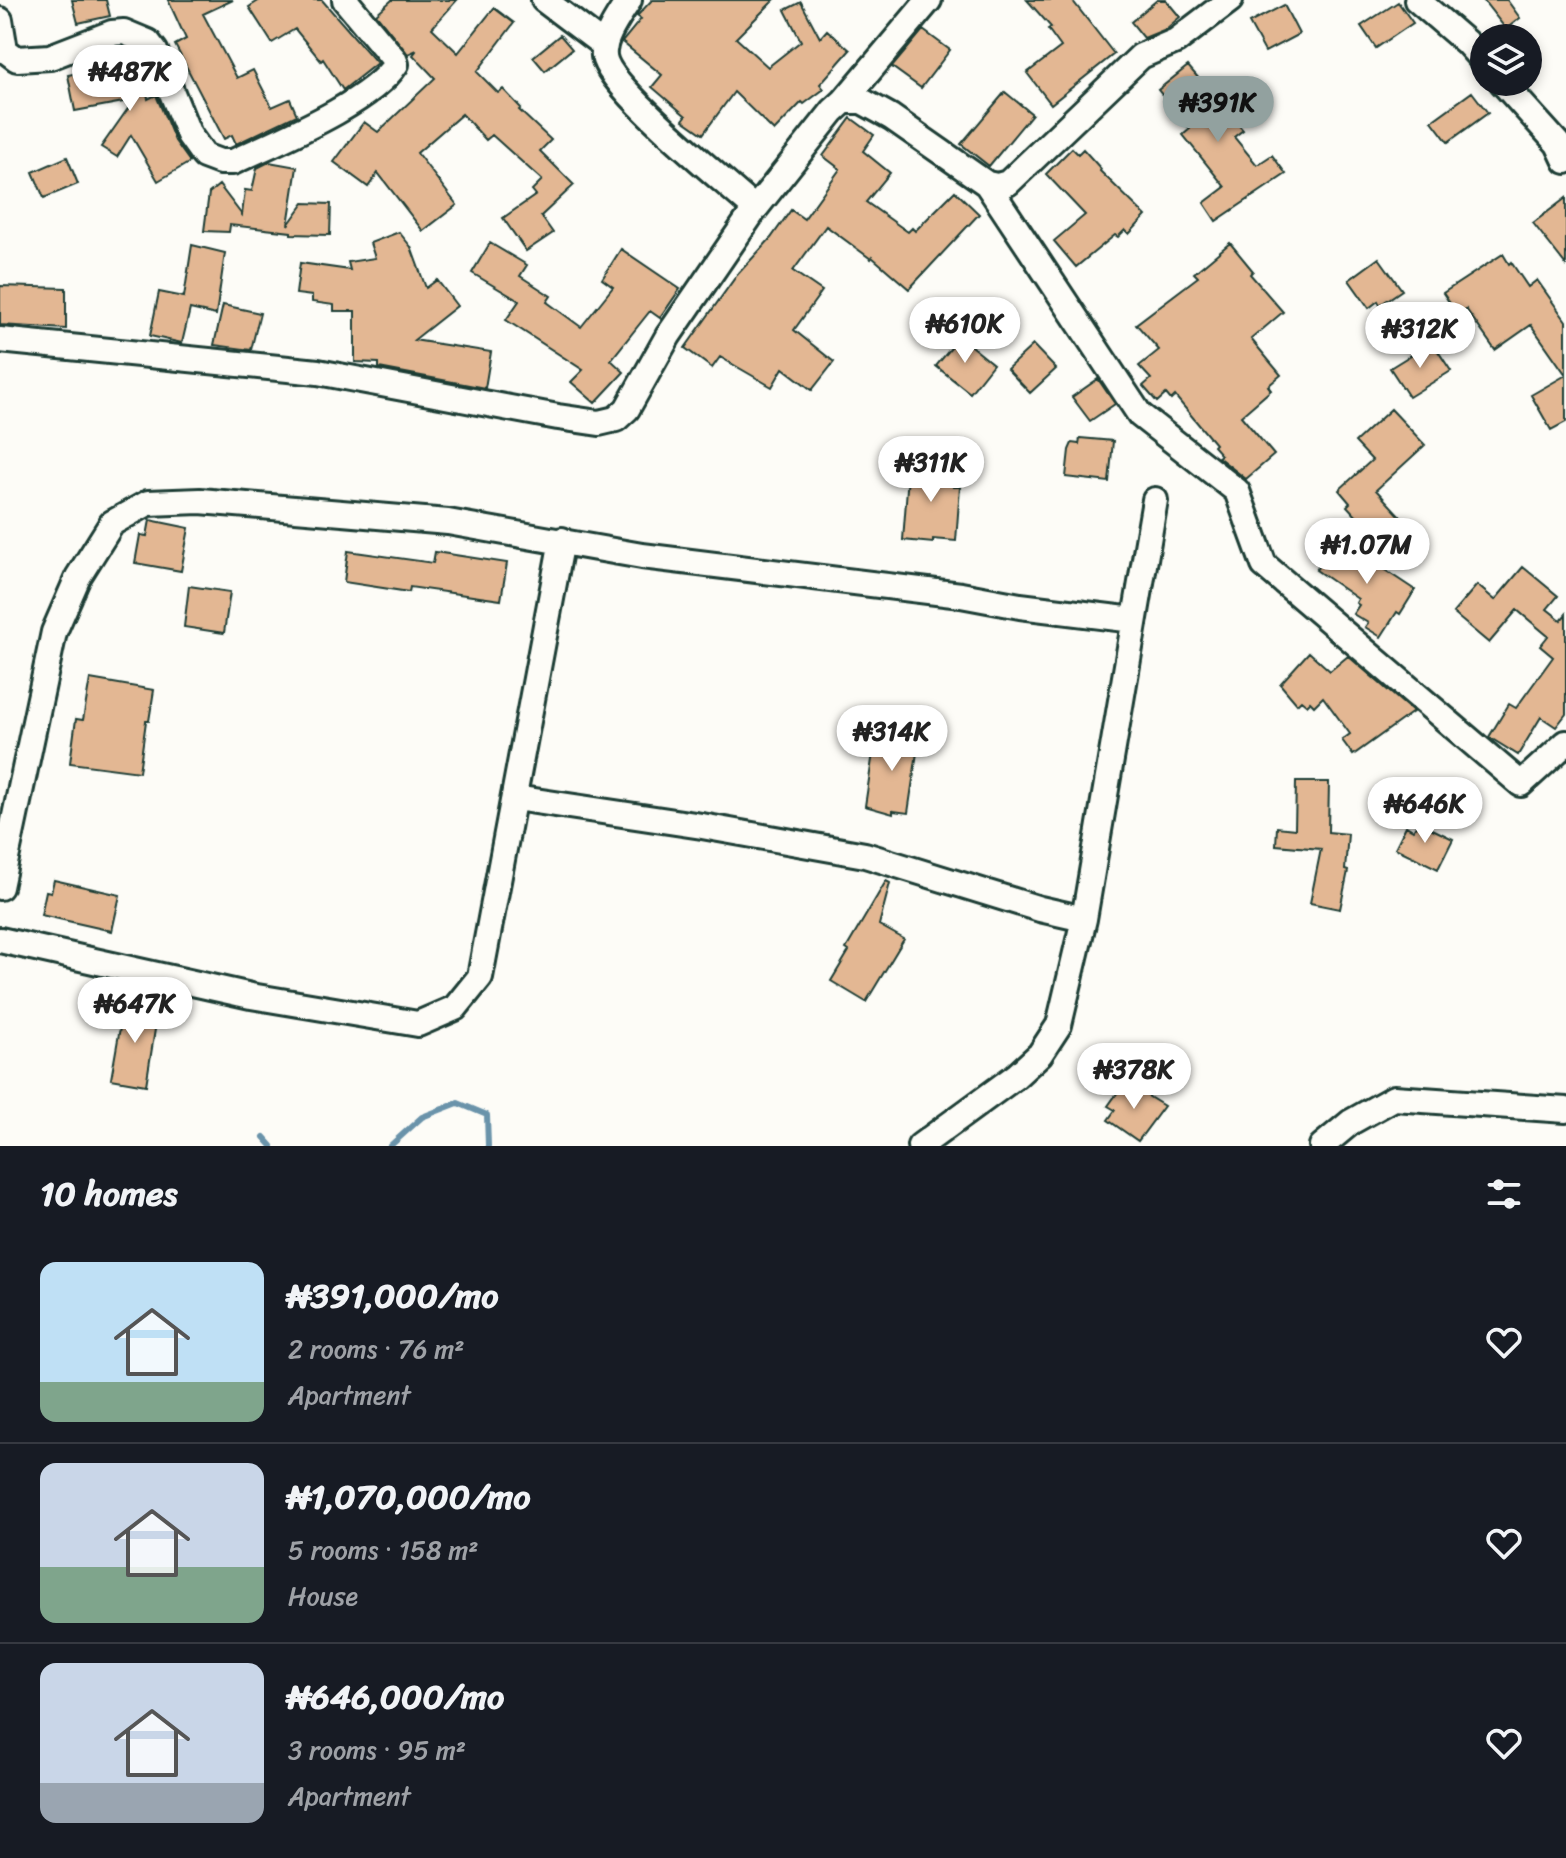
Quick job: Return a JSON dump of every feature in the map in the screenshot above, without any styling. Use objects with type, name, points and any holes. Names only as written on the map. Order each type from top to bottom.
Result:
[{"type":"street","points":[[0,20],[5,50],[17,59],[50,57],[112,33],[124,32],[148,42],[155,51],[189,135],[204,156],[220,162],[233,162],[329,116],[388,78],[396,64],[394,59],[345,0]]},
{"type":"street","points":[[544,0],[605,46]]},
{"type":"street","points":[[629,0],[605,46],[608,69],[635,101],[755,209]]},
{"type":"street","points":[[0,340],[318,372],[599,423],[616,419],[627,409],[668,336],[755,209],[833,111],[929,0]]},
{"type":"street","points":[[987,184],[997,186],[1008,183],[1141,56],[1176,41],[1230,0]]},
{"type":"street","points":[[1417,0],[1470,46]]},
{"type":"street","points":[[1515,96],[1558,144],[1566,161]]},
{"type":"street","points":[[844,101],[862,101],[891,117],[987,184],[1140,415],[1237,491],[1264,565],[1521,784],[1566,743]]},
{"type":"street","points":[[920,1146],[1016,1076],[1040,1054],[1059,1025],[1084,919],[1155,500]]},
{"type":"street","points":[[0,887],[54,632],[78,577],[112,523],[148,503],[200,501],[448,522],[642,556],[961,595],[1020,606],[1134,620]]},
{"type":"street","points":[[0,940],[251,996],[418,1024],[455,1008],[480,977],[562,540]]},
{"type":"street","points":[[515,798],[702,826],[865,855],[1040,909],[1084,919]]},
{"type":"street","points":[[1322,1146],[1351,1122],[1394,1098],[1566,1110]]},
{"type":"building","points":[[72,0],[106,0],[110,16],[78,23]]},
{"type":"building","points":[[168,0],[233,0],[203,14],[237,78],[253,70],[272,107],[290,99],[297,115],[236,144],[232,135],[224,139],[175,45],[186,39]]},
{"type":"building","points":[[260,0],[322,0],[377,63],[343,90],[323,59],[321,61],[295,29],[272,43],[249,7]]},
{"type":"building","points":[[392,0],[457,0],[432,28],[458,53],[494,8],[514,23],[477,72],[498,93],[503,89],[521,108],[519,110],[551,140],[540,151],[574,185],[541,216],[553,233],[526,251],[503,218],[536,195],[532,190],[542,180],[492,135],[486,140],[462,114],[417,153],[457,205],[423,231],[378,173],[368,187],[334,162],[364,122],[378,132],[435,78],[413,55],[417,50],[408,54],[376,14]]},
{"type":"building","points":[[652,0],[774,0],[736,38],[768,67],[801,41],[785,10],[801,2],[820,38],[827,30],[850,50],[820,84],[824,89],[804,104],[802,102],[774,131],[734,92],[703,134],[683,120],[686,116],[652,87],[662,75],[622,42],[641,19],[637,16]]},
{"type":"building","points":[[1027,0],[1072,0],[1114,54],[1051,104],[1027,73],[1061,47],[1048,29],[1051,27]]},
{"type":"building","points":[[1157,0],[1166,0],[1180,17],[1166,29],[1144,38],[1131,22]]},
{"type":"building","points":[[1483,0],[1507,0],[1520,18],[1512,24],[1502,24]]},
{"type":"building","points":[[1398,2],[1413,23],[1376,48],[1361,26]]},
{"type":"building","points":[[1284,5],[1299,34],[1265,52],[1249,23]]},
{"type":"building","points":[[923,30],[950,50],[921,88],[892,67]]},
{"type":"building","points":[[560,35],[572,49],[545,71],[533,57]]},
{"type":"building","points":[[140,56],[148,99],[156,95],[175,141],[190,162],[158,181],[131,135],[117,157],[101,147],[134,100],[75,111],[68,75],[112,66],[112,59]]},
{"type":"building","points":[[1188,66],[1243,130],[1234,137],[1257,165],[1272,155],[1286,174],[1216,221],[1204,203],[1225,187],[1183,135],[1190,129],[1158,90]]},
{"type":"building","points":[[1005,92],[1032,114],[989,166],[961,144]]},
{"type":"building","points":[[1470,93],[1488,113],[1448,142],[1432,121]]},
{"type":"building","points":[[851,118],[874,135],[863,151],[890,173],[866,202],[908,232],[912,228],[915,231],[955,191],[979,214],[909,289],[872,257],[826,226],[793,271],[822,291],[794,330],[834,362],[812,390],[783,368],[772,387],[720,357],[712,368],[685,348],[737,275],[771,238],[791,210],[804,219],[840,169],[823,156]]},
{"type":"building","points":[[1072,148],[1078,154],[1083,149],[1100,171],[1146,216],[1129,234],[1125,230],[1118,237],[1115,235],[1076,267],[1054,241],[1085,215],[1046,174]]},
{"type":"building","points":[[67,157],[78,184],[44,198],[33,172]]},
{"type":"building","points":[[269,162],[297,167],[288,225],[304,203],[331,204],[330,235],[291,234],[230,225],[229,232],[204,231],[209,193],[219,185],[242,215],[245,190],[252,191],[257,168]]},
{"type":"building","points":[[1566,198],[1566,265],[1533,223]]},
{"type":"building","points":[[399,232],[411,247],[426,288],[437,280],[457,306],[414,340],[491,352],[485,388],[379,368],[379,363],[355,362],[355,311],[334,311],[334,305],[312,302],[312,296],[296,294],[300,263],[350,270],[348,262],[375,258],[370,243]]},
{"type":"building","points":[[490,243],[527,265],[520,276],[551,296],[547,302],[581,327],[613,287],[602,279],[621,249],[680,289],[660,318],[650,311],[611,360],[624,372],[595,403],[571,382],[583,370],[506,320],[519,301],[472,273]]},
{"type":"building","points":[[1230,243],[1253,271],[1250,274],[1283,312],[1251,339],[1281,375],[1268,386],[1271,390],[1241,416],[1274,455],[1246,479],[1218,457],[1221,455],[1213,446],[1215,444],[1175,396],[1171,400],[1166,394],[1157,402],[1143,386],[1151,379],[1139,366],[1159,350],[1136,324],[1198,277],[1194,273]]},
{"type":"building","points":[[192,245],[225,253],[216,315],[190,309],[182,343],[150,336],[159,292],[184,297]]},
{"type":"building","points":[[1503,254],[1528,287],[1537,280],[1566,321],[1566,375],[1531,325],[1495,350],[1466,309],[1458,315],[1443,293]]},
{"type":"building","points":[[1379,258],[1402,290],[1380,305],[1378,301],[1369,308],[1349,280]]},
{"type":"building","points":[[0,286],[66,288],[66,329],[0,325]]},
{"type":"building","points":[[223,305],[260,313],[251,350],[214,345]]},
{"type":"building","points":[[960,337],[993,364],[970,393],[936,366]]},
{"type":"building","points":[[1432,342],[1451,371],[1409,397],[1390,368]]},
{"type":"building","points":[[1033,345],[1056,369],[1030,393],[1007,369]]},
{"type":"building","points":[[1566,375],[1566,422],[1551,430],[1531,395]]},
{"type":"building","points":[[1098,379],[1115,404],[1090,421],[1072,397]]},
{"type":"building","points":[[1391,409],[1425,445],[1376,490],[1401,517],[1377,539],[1347,506],[1350,503],[1339,490],[1372,460],[1355,442]]},
{"type":"building","points":[[1080,438],[1113,441],[1109,482],[1066,477],[1069,450],[1072,443],[1079,444]]},
{"type":"building","points":[[909,462],[955,466],[953,487],[960,487],[956,541],[933,539],[933,543],[903,540]]},
{"type":"building","points":[[150,520],[189,528],[181,571],[135,563],[140,535],[147,536]]},
{"type":"building","points":[[1338,539],[1415,590],[1381,637],[1365,627],[1368,623],[1353,614],[1359,605],[1356,603],[1358,599],[1316,570]]},
{"type":"building","points":[[348,551],[433,563],[435,552],[507,563],[501,600],[410,587],[409,592],[344,582]]},
{"type":"building","points":[[1523,567],[1558,596],[1547,609],[1561,620],[1566,614],[1566,714],[1556,727],[1541,717],[1518,755],[1489,737],[1509,704],[1516,708],[1553,657],[1540,646],[1548,636],[1517,610],[1489,643],[1453,613],[1477,585],[1495,600]]},
{"type":"building","points":[[189,586],[230,592],[224,633],[184,627]]},
{"type":"building","points":[[1309,652],[1330,671],[1348,656],[1413,712],[1353,755],[1342,740],[1350,734],[1323,697],[1314,706],[1301,700],[1297,704],[1280,684]]},
{"type":"building","points":[[90,679],[154,690],[139,772],[70,763],[76,719],[83,720]]},
{"type":"building","points":[[876,733],[919,739],[908,813],[893,811],[893,814],[865,806]]},
{"type":"building","points":[[1296,782],[1329,782],[1328,832],[1348,834],[1345,870],[1348,871],[1340,909],[1310,903],[1321,849],[1276,845],[1277,827],[1295,829]]},
{"type":"building","points":[[1418,822],[1453,839],[1438,869],[1395,848],[1406,826],[1413,830]]},
{"type":"building","points":[[54,880],[120,895],[112,931],[41,915],[46,891],[51,892]]},
{"type":"building","points":[[886,881],[890,883],[879,925],[904,939],[866,1002],[831,981]]},
{"type":"building","points":[[124,1005],[158,1011],[146,1085],[111,1079]]},
{"type":"building","points":[[1125,1082],[1164,1106],[1138,1141],[1108,1120],[1115,1110],[1108,1106]]},
{"type":"waterway","points":[[390,1146],[422,1117],[458,1103],[487,1115],[488,1146]]},
{"type":"waterway","points":[[264,1137],[272,1146]]}]
